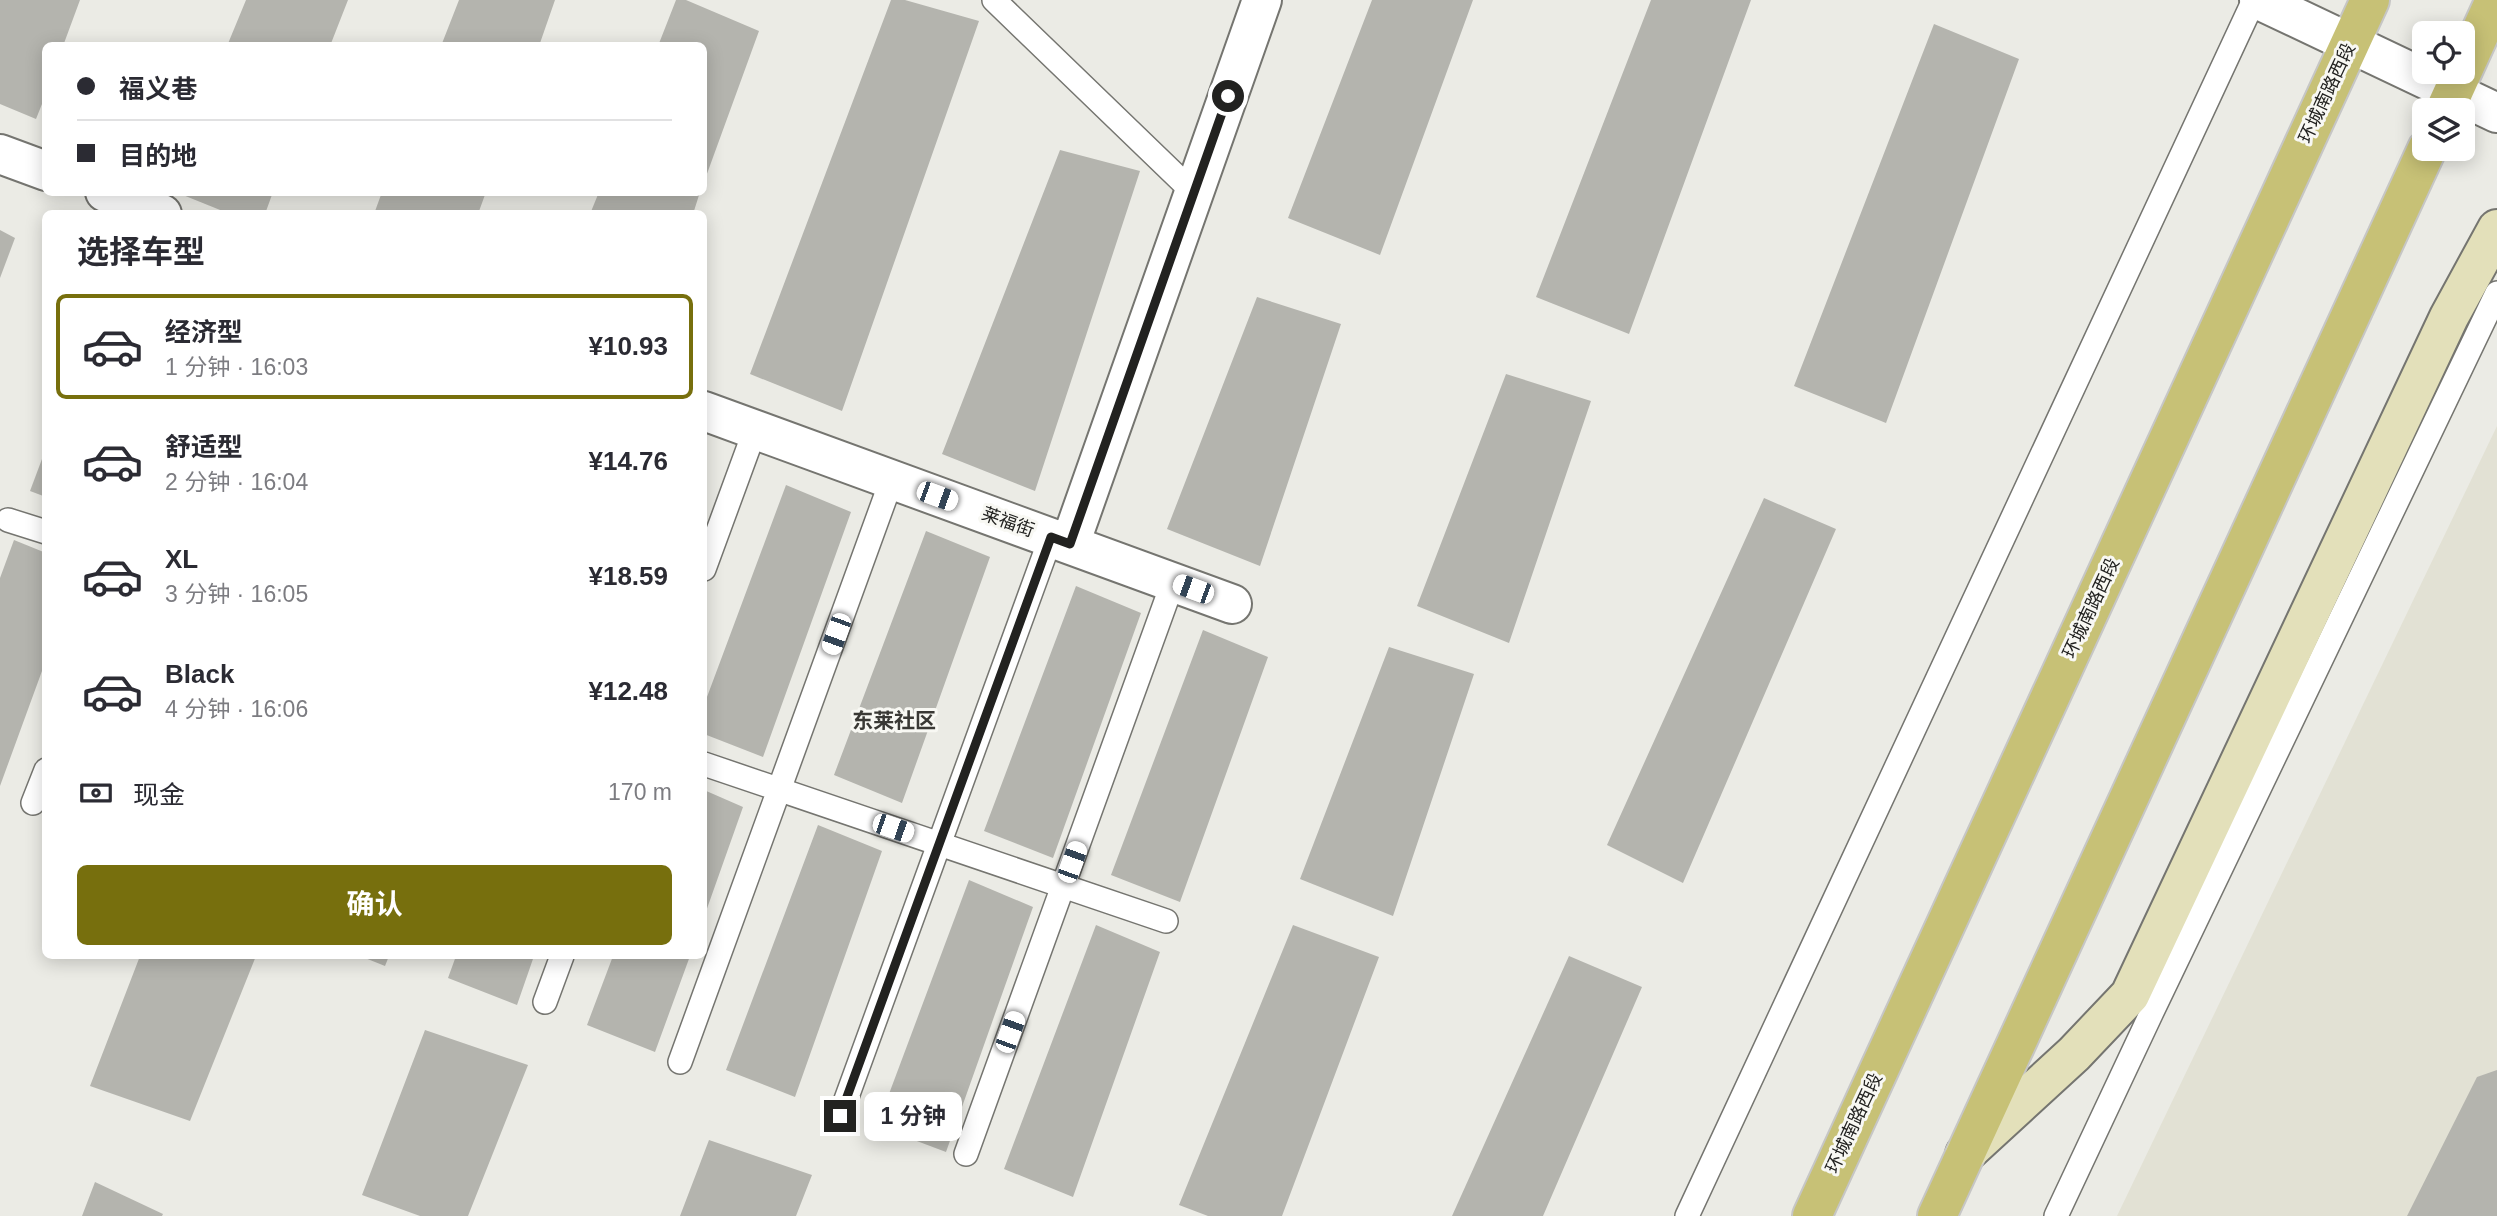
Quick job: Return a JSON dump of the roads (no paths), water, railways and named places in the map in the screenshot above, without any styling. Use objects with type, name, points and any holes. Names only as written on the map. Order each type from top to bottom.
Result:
[{"type":"main road","name":"环城南路西段","points":[[1812,1216],[2370,0]]},
{"type":"main road","points":[[2451,98],[2495,0]]},
{"type":"main road","points":[[1937,1216],[2421,161]]},
{"type":"main road","points":[[1965,1154],[2074,1054],[2130,995],[2449,317],[2497,229]]},
{"type":"street","points":[[1060,541],[1194,193],[1262,0]]},
{"type":"street","points":[[2256,0],[2349,44],[2442,98]]},
{"type":"street","points":[[2475,108],[2497,113]]},
{"type":"street","points":[[0,154],[42,170]]},
{"type":"street","points":[[115,196],[152,210]]},
{"type":"street","name":"莱福街","points":[[707,412],[1232,604]]},
{"type":"lane","points":[[994,0],[1194,193]]},
{"type":"lane","points":[[1687,1216],[2256,0]]},
{"type":"lane","points":[[2056,1216],[2497,293]]},
{"type":"lane","points":[[707,561],[755,430]]},
{"type":"lane","points":[[680,1062],[892,479]]},
{"type":"lane","points":[[8,520],[42,531]]},
{"type":"lane","points":[[840,1116],[939,844],[1060,541]]},
{"type":"lane","points":[[966,1154],[1173,582]]},
{"type":"lane","points":[[707,765],[1166,921]]},
{"type":"lane","points":[[33,803],[42,780]]},
{"type":"lane","points":[[545,1002],[561,959]]},
{"type":"district","name":"东莱社区","points":[[894,721]]}]
